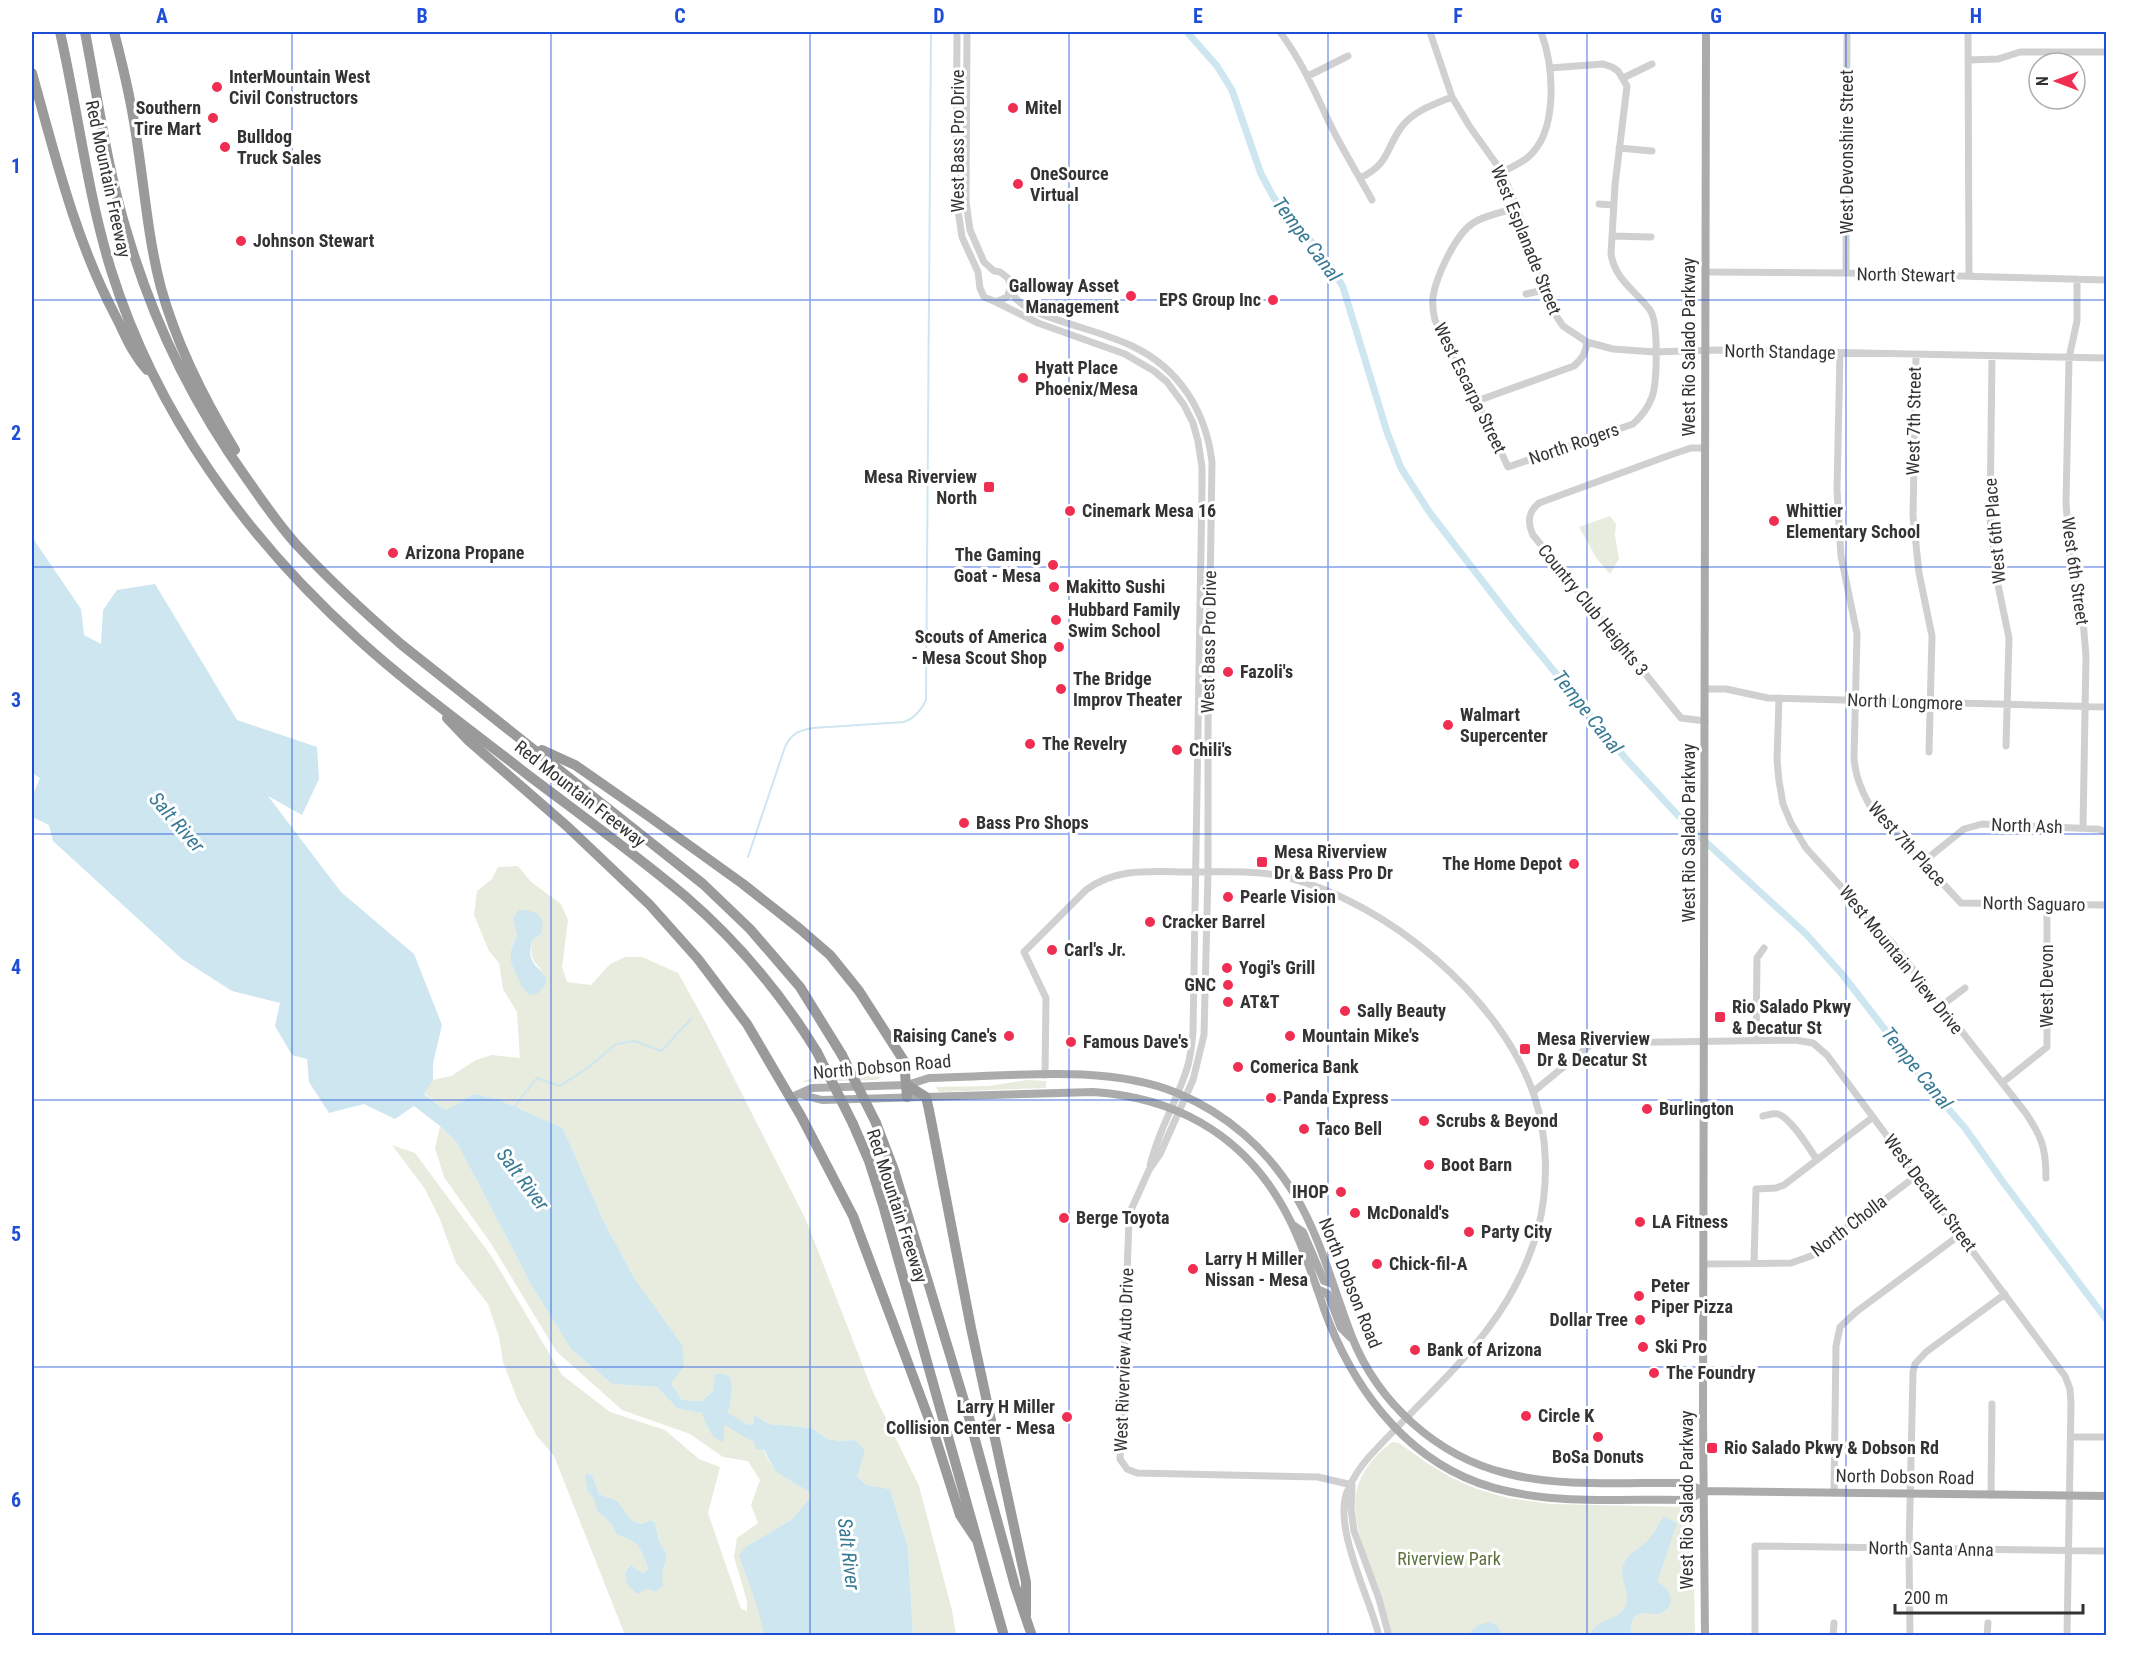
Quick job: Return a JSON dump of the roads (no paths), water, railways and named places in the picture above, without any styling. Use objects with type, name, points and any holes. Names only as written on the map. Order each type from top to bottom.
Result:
[{"type":"highway","name":"Red Mountain Freeway","points":[[60,32],[88,184],[123,305],[175,417],[225,493],[276,557],[358,639],[415,687],[686,897],[741,952],[775,991],[817,1052],[869,1161],[965,1491],[976,1539],[1004,1635]]},
{"type":"highway","name":"Red Mountain Freeway","points":[[85,32],[104,135],[127,234],[153,311],[199,407],[267,508],[295,543],[356,605],[402,645],[703,884],[750,929],[800,987],[842,1055],[876,1123],[894,1170],[968,1414],[1015,1586],[1032,1635]]},
{"type":"highway","points":[[114,32],[135,127],[157,269],[171,319],[207,403],[267,508]]},
{"type":"highway","points":[[32,73],[80,238],[134,355],[154,376]]},
{"type":"highway","points":[[415,687],[469,741],[554,814],[649,904],[698,959],[747,1024],[795,1096],[860,1231],[933,1430],[960,1515],[976,1539]]},
{"type":"highway","points":[[526,742],[575,765],[743,885],[816,942],[839,965],[873,1010],[904,1061],[908,1097]]},
{"type":"highway","points":[[907,1084],[926,1097],[971,1328],[1026,1582],[1026,1615]]},
{"type":"main road","name":"West Rio Salado Parkway","points":[[1704,1635],[1706,32]]},
{"type":"main road","name":"North Dobson Road","points":[[795,1096],[812,1088],[907,1084],[929,1078],[1045,1075],[1122,1078],[1183,1104],[1208,1108],[1253,1141],[1274,1164],[1296,1196],[1333,1284],[1353,1341],[1373,1377],[1407,1418],[1450,1451],[1502,1473],[1552,1481],[1687,1483],[1703,1491],[2106,1496]]},
{"type":"main road","name":"North Dobson Road","points":[[795,1096],[822,1100],[1093,1092],[1174,1100],[1183,1104],[1249,1160],[1271,1186],[1292,1224],[1344,1355],[1360,1384],[1397,1429],[1435,1461],[1465,1477],[1497,1489],[1552,1498],[1689,1500],[1703,1491]]},
{"type":"main road","points":[[1292,1224],[1303,1232],[1323,1281],[1333,1284]]},
{"type":"main road","points":[[1317,1288],[1328,1294],[1341,1328],[1353,1341]]},
{"type":"street","name":"West Bass Pro Drive","points":[[957,32],[957,211],[962,237],[978,272],[984,297],[1028,319],[1125,354],[1140,363],[1167,382],[1184,405],[1193,423],[1200,447],[1202,467],[1193,1032],[1188,1066],[1174,1100]]},
{"type":"street","name":"West Bass Pro Drive","points":[[968,32],[968,217],[974,243],[984,262],[994,271],[1008,278],[1010,290],[1015,298],[1028,308],[1126,344],[1157,361],[1169,371],[1192,399],[1207,432],[1213,469],[1204,1035],[1197,1069],[1183,1104]]},
{"type":"street","points":[[1280,32],[1308,76],[1330,123],[1372,200]]},
{"type":"street","name":"West Esplanade Street","points":[[1430,32],[1452,97],[1470,128],[1502,172],[1517,208],[1549,305],[1563,326],[1587,342]]},
{"type":"street","points":[[1502,172],[1528,158],[1546,130],[1550,96],[1550,68],[1541,32]]},
{"type":"street","name":"West Devonshire Street","points":[[1846,32],[1846,273]]},
{"type":"street","points":[[1968,32],[1969,276]]},
{"type":"street","points":[[1968,60],[1998,58],[2028,52],[2106,52]]},
{"type":"street","points":[[1308,76],[1347,56]]},
{"type":"street","points":[[1550,68],[1603,64],[1612,67],[1623,78],[1652,64]]},
{"type":"street","name":"North Rogers","points":[[1508,467],[1633,424],[1641,416],[1653,394],[1655,322],[1651,311],[1622,282],[1616,272],[1611,254],[1613,205],[1627,97],[1627,86],[1623,78]]},
{"type":"street","points":[[1360,178],[1381,165],[1405,122],[1429,106],[1452,97]]},
{"type":"street","points":[[1619,148],[1652,151]]},
{"type":"street","points":[[1599,204],[1613,205]]},
{"type":"street","name":"West Escarpa Street","points":[[1508,467],[1435,320],[1432,308],[1433,296],[1441,272],[1457,240],[1472,224],[1482,218],[1517,208]]},
{"type":"street","points":[[1612,236],[1652,237]]},
{"type":"street","points":[[981,282],[986,274],[994,271]]},
{"type":"street","name":"North Stewart","points":[[1705,272],[1846,273],[2106,280]]},
{"type":"street","name":"West 6th Street","points":[[2077,279],[2077,321],[2069,358],[2066,503],[2071,567],[2086,640],[2083,828]]},
{"type":"street","points":[[996,302],[1007,297],[1010,290]]},
{"type":"street","points":[[1526,294],[1544,290]]},
{"type":"street","points":[[1477,401],[1574,366],[1586,351],[1587,342]]},
{"type":"street","name":"North Standage","points":[[1587,342],[1613,349],[1655,352],[1706,350],[2106,358]]},
{"type":"street","name":"West 7th Place","points":[[1840,353],[1837,501],[1841,556],[1857,634],[1855,774],[1860,789],[1869,804],[1961,903]]},
{"type":"street","name":"West 7th Street","points":[[1916,355],[1913,516],[1919,573],[1932,636],[1929,752]]},
{"type":"street","name":"West 6th Place","points":[[1992,356],[1990,518],[1998,585],[2009,638],[2006,746]]},
{"type":"street","name":"Country Club Heights 3","points":[[1705,448],[1691,448],[1539,502],[1533,508],[1529,521],[1533,535],[1681,718],[1705,721]]},
{"type":"street","name":"North Longmore","points":[[1705,689],[1726,689],[1755,696],[1779,698],[2106,707]]},
{"type":"street","name":"West Mountain View Drive","points":[[1779,698],[1777,760],[1779,781],[1783,804],[1791,823],[1806,848],[1893,944],[2041,1136],[2046,1178]]},
{"type":"street","name":"North Ash","points":[[1923,862],[1956,834],[1973,825],[2083,828],[2106,832]]},
{"type":"street","points":[[1045,1075],[1046,998],[1024,952],[1095,883],[1124,872],[1208,872],[1284,877],[1331,893],[1393,925],[1435,958],[1486,1013],[1511,1048],[1533,1092],[1542,1127],[1546,1175],[1542,1208],[1531,1250],[1510,1296],[1480,1341],[1369,1456],[1347,1491],[1344,1505],[1344,1527],[1378,1635]]},
{"type":"street","name":"North Saguaro","points":[[1961,903],[2106,905]]},
{"type":"street","name":"West Devon","points":[[2002,1083],[2047,1047],[2047,904]]},
{"type":"street","points":[[1756,1041],[1757,958],[1764,948]]},
{"type":"street","points":[[1941,1006],[1965,988]]},
{"type":"street","name":"West Decatur Street","points":[[1533,1092],[1594,1043],[1610,1041],[1808,1041],[1818,1046],[1827,1055],[2065,1376],[2072,1404],[2067,1635]]},
{"type":"street","name":"West Riverview Auto Drive","points":[[1149,1170],[1153,1152],[1174,1100]]},
{"type":"street","name":"West Riverview Auto Drive","points":[[1183,1104],[1160,1154],[1149,1170],[1131,1210],[1129,1220],[1119,1452],[1122,1465],[1137,1473],[1318,1477],[1352,1485]]},
{"type":"street","points":[[1763,1116],[1774,1113],[1782,1116],[1817,1160]]},
{"type":"street","points":[[1754,1263],[1755,1189],[1776,1188],[1784,1185],[1872,1117]]},
{"type":"street","name":"North Cholla","points":[[1704,1264],[1791,1263],[1811,1256],[1916,1176]]},
{"type":"street","points":[[1834,1493],[1836,1346],[1840,1327],[1846,1319],[1960,1234]]},
{"type":"street","points":[[1910,1635],[1912,1381],[1915,1364],[1926,1352],[2005,1294]]},
{"type":"street","points":[[1991,1495],[1992,1404]]},
{"type":"street","points":[[2071,1437],[2106,1437]]},
{"type":"street","points":[[1352,1485],[1350,1509],[1354,1531],[1379,1599],[1389,1635]]},
{"type":"street","name":"North Santa Anna","points":[[1755,1635],[1755,1546],[2106,1551]]},
{"type":"street","points":[[1833,1623],[1833,1635]]},
{"type":"street","points":[[1988,1623],[1988,1635]]},
{"type":"water","points":[[32,537],[81,609],[84,635],[101,644],[103,610],[117,590],[155,584],[237,720],[317,747],[319,779],[302,815],[268,796],[341,892],[414,954],[442,1025],[433,1063],[433,1080],[424,1094],[446,1110],[474,1094],[497,1099],[563,1128],[603,1220],[636,1281],[682,1345],[684,1366],[671,1383],[682,1400],[702,1401],[713,1391],[715,1374],[730,1377],[732,1386],[730,1406],[724,1420],[724,1442],[712,1434],[702,1413],[677,1408],[657,1387],[612,1384],[571,1349],[533,1288],[457,1143],[440,1126],[414,1106],[395,1119],[364,1104],[329,1113],[309,1082],[307,1059],[292,1055],[275,1026],[280,1003],[232,991],[182,959],[53,841],[49,825],[32,817],[32,797],[40,778],[32,773]]},
{"type":"water","points":[[519,910],[539,915],[542,923],[541,934],[532,940],[530,952],[535,965],[545,976],[546,984],[535,995],[528,994],[521,985],[511,962],[511,950],[517,935],[513,917]]},
{"type":"water","points":[[754,1415],[769,1424],[812,1428],[827,1439],[855,1440],[865,1450],[857,1476],[866,1485],[890,1489],[908,1547],[913,1635],[764,1635],[758,1609],[739,1555],[747,1546],[791,1520],[811,1497],[809,1492],[776,1472],[764,1450],[756,1449],[753,1441],[735,1426],[754,1424]]},
{"type":"water","points":[[587,1474],[592,1475],[599,1494],[618,1501],[631,1520],[642,1524],[651,1520],[655,1523],[659,1540],[667,1556],[662,1574],[663,1586],[656,1591],[646,1589],[637,1594],[627,1584],[625,1572],[631,1565],[645,1573],[648,1568],[638,1546],[617,1535],[610,1522],[597,1511],[594,1499],[588,1492],[585,1477]]},
{"type":"water","points":[[1663,1516],[1677,1523],[1657,1582],[1669,1592],[1671,1601],[1669,1606],[1658,1614],[1642,1613],[1635,1616],[1631,1625],[1632,1635],[1590,1635],[1598,1625],[1617,1615],[1625,1607],[1627,1597],[1623,1566],[1631,1554],[1650,1537]]},
{"type":"water","points":[[1488,1622],[1496,1625],[1503,1635],[1467,1635],[1477,1626]]},
{"type":"waterway","points":[[748,857],[785,747],[793,736],[800,731],[813,728],[904,722],[917,714],[926,700],[931,32]]},
{"type":"waterway","name":"Tempe Canal","points":[[1187,32],[1217,66],[1232,90],[1261,174],[1274,198],[1327,260],[1343,287],[1387,432],[1401,468],[1430,513],[1514,622],[1626,759],[1684,822],[1806,934],[1842,974],[1931,1089],[1965,1128],[2106,1319]]},
{"type":"waterway","points":[[514,1107],[537,1078],[560,1086],[589,1067],[616,1044],[635,1041],[661,1051],[691,1019]]},
{"type":"waterway","name":"Salt River","points":[[712,1410],[751,1434]]},
{"type":"place","name":"InterMountain West Civil Constructors","points":[[217,87]]},
{"type":"place","name":"Mitel","points":[[1013,108]]},
{"type":"place","name":"Southern Tire Mart","points":[[213,118]]},
{"type":"place","name":"Bulldog Truck Sales","points":[[225,147]]},
{"type":"place","name":"OneSource Virtual","points":[[1018,184]]},
{"type":"place","name":"Johnson Stewart","points":[[241,241]]},
{"type":"place","name":"Galloway Asset Management","points":[[1131,296]]},
{"type":"place","name":"EPS Group Inc","points":[[1273,300]]},
{"type":"place","name":"Hyatt Place Phoenix/Mesa","points":[[1023,378]]},
{"type":"place","name":"Mesa Riverview North","points":[[989,487]]},
{"type":"place","name":"Cinemark Mesa 16","points":[[1070,511]]},
{"type":"place","name":"Whittier Elementary School","points":[[1774,521]]},
{"type":"place","name":"Arizona Propane","points":[[393,553]]},
{"type":"place","name":"The Gaming Goat - Mesa","points":[[1053,565]]},
{"type":"place","name":"Makitto Sushi","points":[[1054,587]]},
{"type":"place","name":"Hubbard Family Swim School","points":[[1056,620]]},
{"type":"place","name":"Scouts of America - Mesa Scout Shop","points":[[1059,647]]},
{"type":"place","name":"Fazoli's","points":[[1228,672]]},
{"type":"place","name":"The Bridge Improv Theater","points":[[1061,689]]},
{"type":"place","name":"Walmart Supercenter","points":[[1448,725]]},
{"type":"place","name":"The Revelry","points":[[1030,744]]},
{"type":"place","name":"Chili's","points":[[1177,750]]},
{"type":"place","name":"Bass Pro Shops","points":[[964,823]]},
{"type":"place","name":"Mesa Riverview Dr & Bass Pro Dr","points":[[1262,862]]},
{"type":"place","name":"The Home Depot","points":[[1574,864]]},
{"type":"place","name":"Pearle Vision","points":[[1228,897]]},
{"type":"place","name":"Cracker Barrel","points":[[1150,922]]},
{"type":"place","name":"Carl's Jr.","points":[[1052,950]]},
{"type":"place","name":"Yogi's Grill","points":[[1227,968]]},
{"type":"place","name":"GNC","points":[[1228,985]]},
{"type":"place","name":"AT&T","points":[[1228,1002]]},
{"type":"place","name":"Sally Beauty","points":[[1345,1011]]},
{"type":"place","name":"Rio Salado Pkwy & Decatur St","points":[[1720,1017]]},
{"type":"place","name":"Raising Cane's","points":[[1009,1036]]},
{"type":"place","name":"Mountain Mike's","points":[[1290,1036]]},
{"type":"place","name":"Famous Dave's","points":[[1071,1042]]},
{"type":"place","name":"Mesa Riverview Dr & Decatur St","points":[[1525,1049]]},
{"type":"place","name":"Comerica Bank","points":[[1238,1067]]},
{"type":"place","name":"Panda Express","points":[[1271,1098]]},
{"type":"place","name":"Burlington","points":[[1647,1109]]},
{"type":"place","name":"Scrubs & Beyond","points":[[1424,1121]]},
{"type":"place","name":"Taco Bell","points":[[1304,1129]]},
{"type":"place","name":"Boot Barn","points":[[1429,1165]]},
{"type":"place","name":"IHOP","points":[[1341,1192]]},
{"type":"place","name":"McDonald's","points":[[1355,1213]]},
{"type":"place","name":"Berge Toyota","points":[[1064,1218]]},
{"type":"place","name":"LA Fitness","points":[[1640,1222]]},
{"type":"place","name":"Party City","points":[[1469,1232]]},
{"type":"place","name":"Chick-fil-A","points":[[1377,1264]]},
{"type":"place","name":"Larry H Miller Nissan - Mesa","points":[[1193,1269]]},
{"type":"place","name":"Peter Piper Pizza","points":[[1639,1296]]},
{"type":"place","name":"Dollar Tree","points":[[1640,1320]]},
{"type":"place","name":"Ski Pro","points":[[1643,1347]]},
{"type":"place","name":"Bank of Arizona","points":[[1415,1350]]},
{"type":"place","name":"The Foundry","points":[[1654,1373]]},
{"type":"place","name":"Circle K","points":[[1526,1416]]},
{"type":"place","name":"Larry H Miller Collision Center - Mesa","points":[[1067,1417]]},
{"type":"place","name":"BoSa Donuts","points":[[1598,1437]]},
{"type":"place","name":"Rio Salado Pkwy & Dobson Rd","points":[[1712,1448]]},
{"type":"park label","name":"Riverview Park","points":[[1449,1559]]}]
